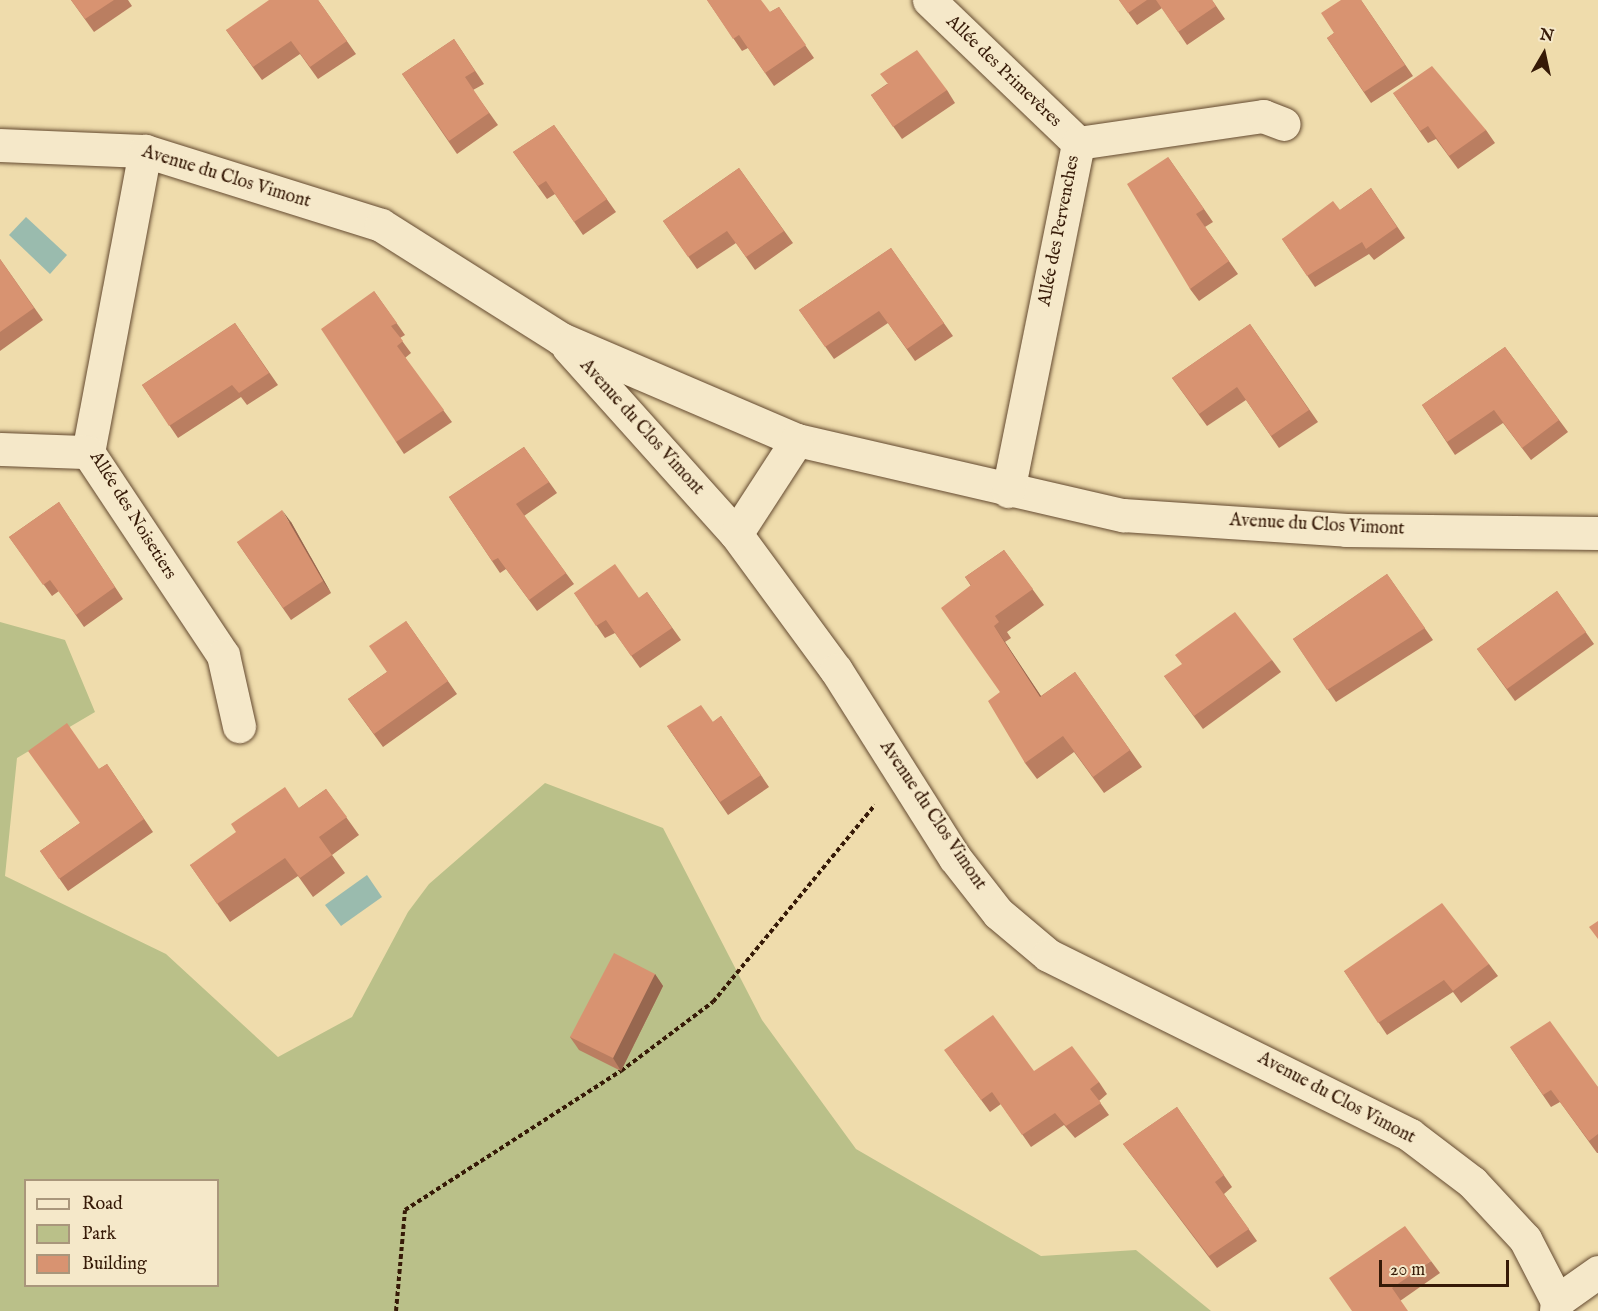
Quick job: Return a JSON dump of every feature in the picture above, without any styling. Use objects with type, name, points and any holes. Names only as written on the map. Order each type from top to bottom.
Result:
[{"type":"street","name":"Allée des Primevères","points":[[929,0],[1078,143]]},
{"type":"street","name":"Allée des Pervenches","points":[[1008,491],[1078,143],[1263,116],[1284,124]]},
{"type":"street","name":"Avenue du Clos Vimont","points":[[0,145],[144,151],[381,225],[561,339],[797,440],[1008,491],[1135,516],[1346,530],[1598,533]]},
{"type":"street","name":"Allée des Noisetiers","points":[[144,151],[88,452],[223,655],[239,726]]},
{"type":"street","name":"Avenue du Clos Vimont","points":[[561,339],[735,534],[836,670],[998,913],[1048,955],[1410,1136],[1472,1182],[1525,1239],[1556,1306]]},
{"type":"street","points":[[735,534],[797,440]]},
{"type":"street","points":[[0,449],[88,452]]},
{"type":"street","points":[[1556,1306],[1598,1272]]},
{"type":"path","points":[[396,1311],[405,1210],[621,1071],[713,1002],[902,772]]},
{"type":"green space","points":[[0,622],[65,640],[95,712],[17,758],[5,876],[166,954],[278,1057],[352,1017],[408,912],[429,884],[545,783],[663,828],[762,1020],[856,1149],[1041,1256],[1136,1250],[1211,1311],[0,1311]]},
{"type":"shaded area","points":[[26,217],[67,255],[50,274],[9,235]]},
{"type":"shaded area","points":[[367,875],[382,897],[341,926],[325,905]]},
{"type":"building","points":[[71,0],[114,0],[85,19]]},
{"type":"building","points":[[269,0],[318,0],[347,41],[310,67],[291,41],[253,67],[226,30]]},
{"type":"building","points":[[707,0],[761,0],[770,12],[779,7],[806,45],[765,73],[739,35],[733,39]]},
{"type":"building","points":[[1119,0],[1147,0],[1128,13]]},
{"type":"building","points":[[1156,0],[1212,0],[1216,6],[1178,32]]},
{"type":"building","points":[[1341,0],[1361,0],[1405,65],[1364,92],[1327,38],[1334,33],[1321,13]]},
{"type":"building","points":[[454,39],[475,71],[465,77],[489,113],[449,141],[402,74]]},
{"type":"building","points":[[917,50],[947,90],[893,127],[871,95],[888,84],[880,74]]},
{"type":"building","points":[[1432,66],[1486,130],[1449,156],[1428,126],[1420,131],[1393,93]]},
{"type":"building","points":[[554,125],[607,199],[574,222],[546,181],[538,186],[513,152]]},
{"type":"building","points":[[1168,157],[1204,209],[1196,214],[1229,261],[1190,289],[1127,184]]},
{"type":"building","points":[[739,168],[784,231],[746,257],[727,231],[688,257],[663,221]]},
{"type":"building","points":[[1371,188],[1397,227],[1366,249],[1362,242],[1307,276],[1282,239],[1333,201],[1340,210]]},
{"type":"building","points":[[891,248],[944,323],[907,349],[879,311],[825,347],[799,310]]},
{"type":"building","points":[[0,259],[34,308],[0,332]]},
{"type":"building","points":[[374,291],[397,323],[391,326],[403,341],[397,346],[444,410],[396,442],[321,329]]},
{"type":"building","points":[[235,323],[269,373],[239,393],[232,385],[169,426],[142,385]]},
{"type":"building","points":[[1250,324],[1309,410],[1271,436],[1237,387],[1199,414],[1172,378]]},
{"type":"building","points":[[1505,347],[1559,420],[1522,448],[1494,410],[1447,442],[1422,405]]},
{"type":"building","points":[[524,447],[549,482],[516,504],[566,573],[529,600],[498,558],[492,561],[449,497]]},
{"type":"building","points":[[59,502],[115,587],[76,615],[50,580],[43,585],[9,537]]},
{"type":"building","points":[[282,510],[323,581],[283,608],[237,542]]},
{"type":"building","points":[[1004,550],[1033,589],[995,616],[999,622],[994,626],[1040,697],[1075,672],[1130,750],[1093,777],[1063,736],[1025,763],[988,701],[1000,692],[941,608],[971,585],[965,577]]},
{"type":"building","points":[[615,564],[639,598],[647,592],[672,628],[631,656],[606,620],[596,626],[574,593]]},
{"type":"building","points":[[1387,574],[1425,628],[1327,690],[1293,639]]},
{"type":"building","points":[[1557,591],[1586,632],[1507,689],[1477,649]]},
{"type":"building","points":[[1235,612],[1272,660],[1194,716],[1164,676],[1182,664],[1175,655]]},
{"type":"building","points":[[406,621],[448,681],[374,734],[348,699],[387,672],[369,646]]},
{"type":"building","points":[[701,705],[713,722],[721,716],[761,775],[720,802],[667,726]]},
{"type":"building","points":[[67,723],[99,769],[107,764],[144,819],[59,879],[40,851],[80,823],[28,751]]},
{"type":"building","points":[[285,787],[299,808],[326,789],[347,817],[319,837],[332,855],[300,878],[285,858],[217,904],[190,865],[236,832],[231,824]]},
{"type":"building","points":[[1442,903],[1489,964],[1453,991],[1444,980],[1378,1023],[1344,971]]},
{"type":"building","points":[[1598,921],[1598,939],[1589,927]]},
{"type":"building","points":[[614,953],[655,974],[613,1058],[570,1037]]},
{"type":"building","points":[[993,1015],[1034,1071],[1072,1046],[1099,1082],[1090,1089],[1101,1103],[1066,1126],[1055,1113],[1022,1135],[992,1092],[981,1100],[944,1050]]},
{"type":"building","points":[[1550,1021],[1598,1087],[1598,1134],[1589,1141],[1551,1090],[1543,1095],[1510,1047]]},
{"type":"building","points":[[1177,1107],[1224,1175],[1215,1182],[1249,1229],[1209,1256],[1123,1144]]},
{"type":"building","points":[[1405,1226],[1431,1261],[1392,1288],[1408,1311],[1352,1311],[1329,1278]]}]
